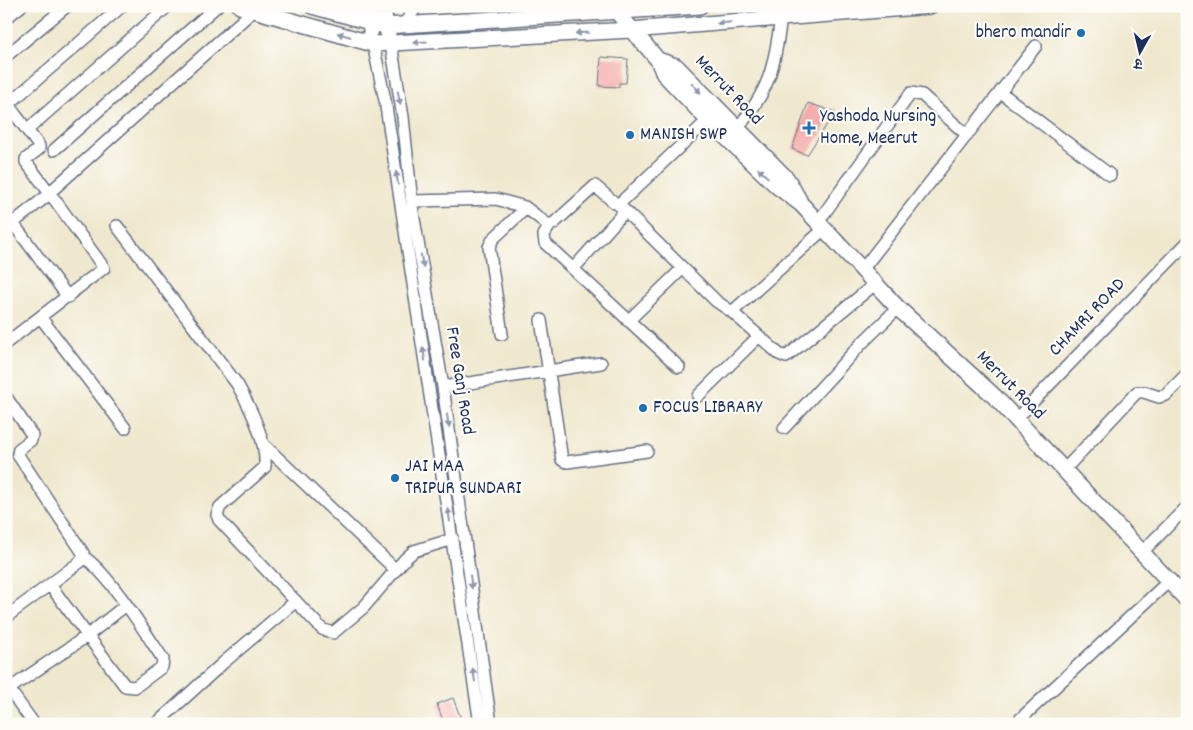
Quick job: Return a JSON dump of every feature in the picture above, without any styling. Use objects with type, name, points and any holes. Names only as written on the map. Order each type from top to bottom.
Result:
[{"type":"main road","points":[[312,6],[368,14],[385,26],[617,9],[700,6]]},
{"type":"main road","points":[[382,6],[385,26],[391,44]]},
{"type":"main road","points":[[247,8],[373,44],[391,44],[631,30],[930,6]]},
{"type":"main road","name":"Merrut Road","points":[[617,9],[631,30],[658,60],[664,74],[708,120],[778,186],[801,204],[898,308],[994,396],[1187,600]]},
{"type":"main road","points":[[368,14],[373,44]]},
{"type":"main road","points":[[511,18],[514,37]]},
{"type":"main road","name":"Merrut Road","points":[[658,60],[676,66],[736,130],[787,179],[801,204]]},
{"type":"street","points":[[6,18],[21,6]]},
{"type":"street","points":[[6,56],[67,6]]},
{"type":"street","points":[[6,343],[104,268],[26,162],[26,159],[39,149],[12,110],[11,102],[122,6]]},
{"type":"street","points":[[27,130],[168,6]]},
{"type":"street","points":[[54,150],[217,6]]},
{"type":"street","points":[[404,24],[417,6]]},
{"type":"street","points":[[68,297],[9,220],[50,195],[247,8]]},
{"type":"street","points":[[736,130],[756,106],[770,79],[781,18]]},
{"type":"street","points":[[373,44],[385,100],[480,724]]},
{"type":"street","name":"Free Ganj Road","points":[[391,44],[412,201],[443,386],[491,724]]},
{"type":"street","points":[[862,270],[1036,46]]},
{"type":"street","points":[[1000,92],[1110,175]]},
{"type":"street","points":[[732,312],[821,226],[911,94],[922,95],[967,134]]},
{"type":"street","points":[[573,269],[621,208],[708,120]]},
{"type":"street","points":[[679,367],[545,243],[544,235],[550,225],[555,223],[595,186],[621,208],[716,301],[732,312],[783,357],[790,356],[829,320],[875,284]]},
{"type":"street","points":[[412,201],[485,197],[506,200],[526,208],[550,225]]},
{"type":"street","points":[[502,334],[489,247],[493,239],[526,208]]},
{"type":"street","points":[[116,226],[237,384],[252,413],[261,443],[265,464],[263,470],[220,507],[217,515],[322,629],[333,633],[364,607],[414,551],[453,539]]},
{"type":"street","name":"CHAMRI ROAD","points":[[1016,419],[1187,243]]},
{"type":"street","points":[[628,320],[683,268]]},
{"type":"street","points":[[784,428],[862,343],[898,308]]},
{"type":"street","points":[[41,318],[125,428]]},
{"type":"street","points":[[541,320],[562,460],[566,462],[647,451]]},
{"type":"street","points":[[698,396],[759,336]]},
{"type":"street","points":[[443,386],[601,363]]},
{"type":"street","points":[[1064,470],[1137,392],[1144,392],[1159,397],[1166,395],[1187,374]]},
{"type":"street","points":[[6,398],[32,435],[31,440],[19,450],[18,455],[84,553],[84,556],[95,566],[126,605],[164,658],[162,667],[135,688],[127,688],[86,636],[50,585]]},
{"type":"street","points":[[261,443],[396,570]]},
{"type":"street","points":[[1142,552],[1187,507]]},
{"type":"street","points":[[6,617],[80,562],[84,556]]},
{"type":"street","points":[[1015,724],[1169,581]]},
{"type":"street","points":[[156,724],[223,663],[296,601]]},
{"type":"street","points":[[34,724],[8,690],[86,636],[126,605]]},
{"type":"building","points":[[601,57],[628,59],[626,83],[619,83],[619,87],[599,86]]},
{"type":"building","points":[[808,103],[835,112],[807,155],[792,149]]},
{"type":"building","points":[[453,698],[463,724],[444,724],[437,704]]},
{"type":"place","name":"bhero mandir","points":[[1081,33]]},
{"type":"place","name":"Yashoda Nursing Home, Meerut","points":[[809,128]]},
{"type":"place","name":"MANISH SWP","points":[[630,135]]},
{"type":"place","name":"FOCUS LIBRARY","points":[[643,408]]},
{"type":"place","name":"JAI MAA TRIPUR SUNDARI","points":[[395,478]]}]
